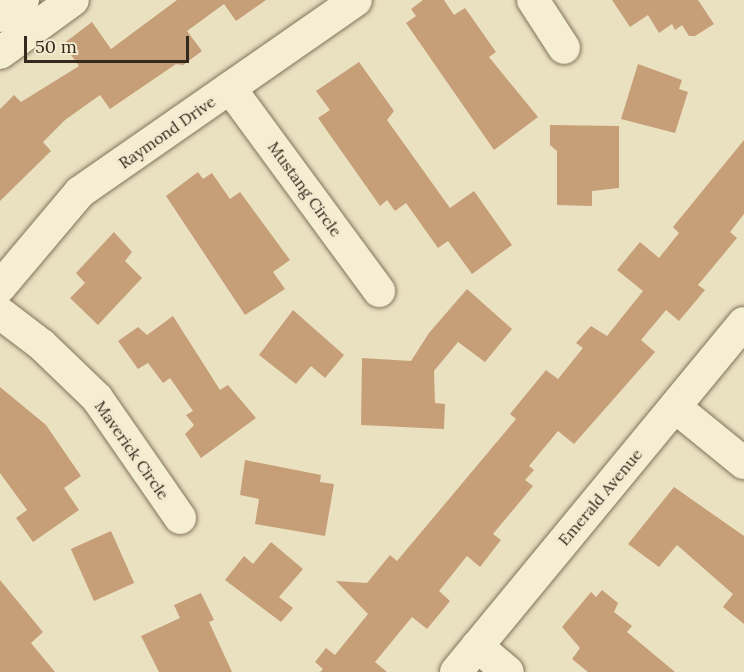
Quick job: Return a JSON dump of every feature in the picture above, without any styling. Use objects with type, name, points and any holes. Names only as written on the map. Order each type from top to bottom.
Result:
[{"type":"street","points":[[0,16],[23,0]]},
{"type":"street","points":[[0,53],[73,0]]},
{"type":"street","name":"Raymond Drive","points":[[0,287],[80,192],[356,0]]},
{"type":"street","points":[[533,0],[564,48]]},
{"type":"street","name":"Mustang Circle","points":[[230,88],[380,291]]},
{"type":"street","name":"Maverick Circle","points":[[0,313],[42,345],[97,398],[180,518]]},
{"type":"street","name":"Emerald Avenue","points":[[456,672],[744,323]]},
{"type":"street","points":[[675,407],[744,463]]},
{"type":"street","points":[[477,646],[508,672]]},
{"type":"building","points":[[177,0],[266,0],[236,21],[224,4],[187,31],[202,51],[183,65],[176,64],[110,109],[100,95],[65,120],[43,142],[51,151],[0,201],[0,109],[14,95],[21,102],[79,66],[63,44],[92,22],[111,49]]},
{"type":"building","points":[[423,0],[444,0],[454,15],[465,8],[496,52],[489,57],[538,117],[494,150],[406,23],[416,16],[411,9]]},
{"type":"building","points":[[612,0],[698,0],[714,24],[695,36],[689,36],[682,25],[675,30],[672,24],[659,33],[648,15],[630,27]]},
{"type":"building","points":[[359,62],[394,111],[387,120],[450,208],[474,191],[512,245],[472,274],[448,241],[438,248],[406,203],[395,211],[387,200],[380,206],[318,118],[330,110],[316,91]]},
{"type":"building","points":[[638,64],[682,80],[679,89],[688,92],[675,133],[621,119]]},
{"type":"building","points":[[550,125],[619,126],[619,188],[592,191],[592,206],[557,205],[557,151],[550,145]]},
{"type":"building","points":[[744,140],[744,214],[730,232],[737,238],[698,285],[705,290],[679,321],[666,310],[641,340],[655,352],[574,444],[558,431],[529,466],[534,470],[525,480],[533,486],[493,534],[501,540],[480,567],[467,556],[439,591],[450,601],[427,629],[412,617],[375,662],[387,672],[320,672],[323,669],[315,662],[326,648],[335,655],[368,614],[336,581],[367,583],[390,555],[397,561],[516,419],[510,414],[546,370],[558,379],[583,348],[576,343],[591,326],[607,336],[643,291],[617,270],[640,242],[659,258],[679,233],[673,227]]},
{"type":"building","points":[[198,172],[203,179],[212,173],[230,199],[240,192],[290,260],[273,272],[285,289],[245,315],[166,196]]},
{"type":"building","points":[[114,232],[132,252],[125,261],[142,278],[98,325],[70,298],[85,283],[76,273]]},
{"type":"building","points":[[467,289],[512,329],[485,362],[458,342],[434,371],[435,403],[445,404],[444,429],[361,425],[362,358],[411,361],[429,333]]},
{"type":"building","points":[[293,310],[344,355],[325,378],[311,366],[296,384],[259,355]]},
{"type":"building","points":[[173,316],[220,390],[228,385],[256,418],[201,458],[185,434],[194,425],[186,415],[193,411],[170,378],[163,383],[148,363],[138,369],[118,341],[138,327],[147,335]]},
{"type":"building","points":[[0,387],[46,425],[81,476],[64,488],[79,510],[33,542],[16,518],[27,510],[0,473]]},
{"type":"building","points":[[245,460],[321,475],[320,482],[334,484],[325,536],[255,524],[259,499],[240,495]]},
{"type":"building","points":[[674,487],[744,536],[744,624],[723,607],[733,594],[677,545],[659,567],[628,544]]},
{"type":"building","points":[[111,531],[134,583],[94,601],[71,549]]},
{"type":"building","points":[[271,542],[303,569],[279,597],[293,608],[281,622],[225,580],[244,556],[253,564]]},
{"type":"building","points":[[0,580],[43,632],[31,643],[55,672],[0,672]]},
{"type":"building","points":[[602,590],[618,603],[614,612],[632,626],[627,632],[675,672],[588,672],[572,659],[580,648],[562,627],[591,592],[596,597]]},
{"type":"building","points":[[201,593],[214,620],[209,622],[232,672],[159,672],[141,636],[180,618],[174,605]]}]
